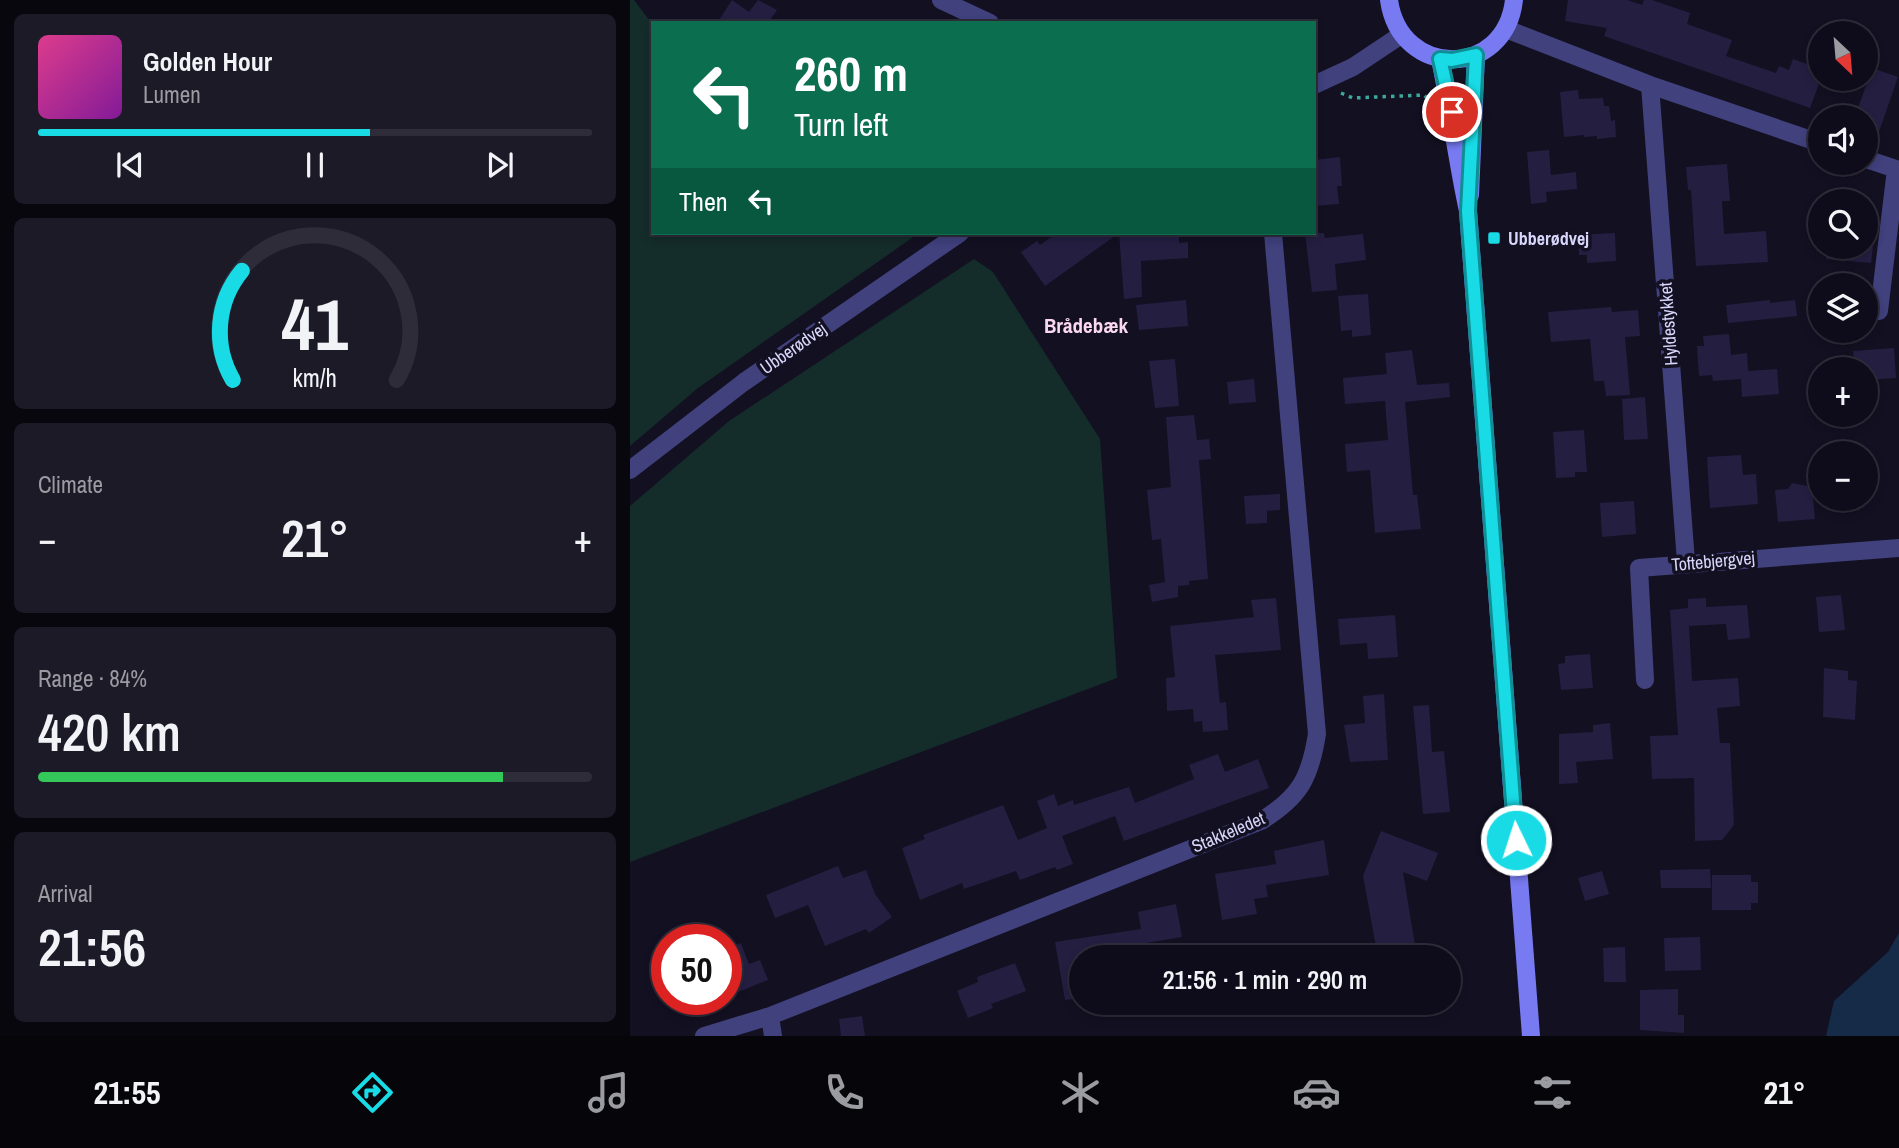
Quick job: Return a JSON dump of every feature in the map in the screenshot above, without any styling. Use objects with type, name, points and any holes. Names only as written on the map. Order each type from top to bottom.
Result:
[{"type":"main road","points":[[1389,0],[1401,35],[1412,46],[1440,59],[1452,60],[1476,55],[1493,44],[1506,29],[1514,0]]},
{"type":"main road","points":[[1476,55],[1468,211],[1531,1036]]},
{"type":"main road","points":[[1440,59],[1452,112],[1468,211]]},
{"type":"street","points":[[941,0],[986,21]]},
{"type":"street","points":[[1506,29],[1650,85],[1808,139]]},
{"type":"street","points":[[1316,84],[1353,67],[1401,35]]},
{"type":"street","name":"Hyldestykket","points":[[1650,85],[1686,562]]},
{"type":"street","points":[[1878,161],[1898,165],[1879,311]]},
{"type":"street","name":"Ubberødvej","points":[[630,470],[744,383],[957,235]]},
{"type":"street","name":"Stakkeledet","points":[[704,1036],[770,1016],[1261,821],[1297,794],[1312,765],[1317,734],[1273,235]]},
{"type":"street","name":"Toftebjergvej","points":[[1645,680],[1639,568],[1686,562],[1899,548]]},
{"type":"street","points":[[770,1016],[773,1036]]},
{"type":"green space","points":[[630,0],[634,0],[651,22],[651,235],[916,235],[698,388],[630,446]]},
{"type":"green space","points":[[974,259],[993,272],[1100,439],[1117,678],[630,862],[630,506],[729,421]]},
{"type":"water","points":[[1899,933],[1899,1036],[1826,1036],[1834,1001],[1888,952]]},
{"type":"building","points":[[732,0],[749,12],[758,0],[777,10],[769,21],[718,21]]},
{"type":"building","points":[[1568,0],[1627,0],[1642,5],[1644,0],[1652,0],[1690,13],[1687,24],[1732,40],[1726,56],[1776,73],[1779,66],[1789,70],[1793,59],[1808,64],[1808,91],[1816,91],[1808,107],[1604,36],[1607,28],[1565,21]]},
{"type":"building","points":[[1878,70],[1898,77],[1878,135],[1878,105],[1859,105],[1864,91],[1878,91]]},
{"type":"building","points":[[1578,90],[1579,99],[1603,98],[1604,106],[1609,106],[1611,121],[1615,120],[1616,137],[1564,137],[1560,92]]},
{"type":"building","points":[[1549,150],[1551,175],[1576,172],[1577,189],[1546,192],[1547,202],[1531,204],[1527,152]]},
{"type":"building","points":[[1340,157],[1342,186],[1337,186],[1339,204],[1316,206],[1316,160]]},
{"type":"building","points":[[1727,164],[1730,201],[1722,201],[1724,234],[1766,231],[1768,262],[1696,266],[1691,190],[1688,190],[1686,167]]},
{"type":"building","points":[[1324,233],[1325,238],[1363,234],[1366,260],[1335,264],[1337,290],[1312,292],[1305,235]]},
{"type":"building","points":[[1615,233],[1616,261],[1587,263],[1587,255],[1579,255],[1578,235]]},
{"type":"building","points":[[1054,235],[1116,235],[1045,286],[1021,252],[1037,241],[1040,245]]},
{"type":"building","points":[[1119,235],[1179,236],[1179,243],[1188,242],[1188,258],[1141,261],[1142,297],[1124,299]]},
{"type":"building","points":[[1826,259],[1872,259],[1871,263]]},
{"type":"building","points":[[1368,294],[1371,335],[1352,337],[1352,330],[1341,331],[1338,296]]},
{"type":"building","points":[[1186,300],[1188,326],[1139,330],[1136,305]]},
{"type":"building","points":[[1770,300],[1770,303],[1795,300],[1797,316],[1728,323],[1726,305]]},
{"type":"building","points":[[1611,307],[1612,312],[1638,310],[1640,336],[1625,337],[1630,395],[1606,396],[1604,381],[1594,381],[1590,339],[1551,342],[1548,312]]},
{"type":"building","points":[[1729,334],[1731,355],[1747,353],[1748,371],[1777,369],[1779,394],[1742,397],[1741,379],[1713,381],[1712,375],[1699,376],[1697,346],[1704,346],[1703,336]]},
{"type":"building","points":[[1894,348],[1896,378],[1878,379],[1878,357],[1854,357],[1853,351]]},
{"type":"building","points":[[1412,350],[1417,385],[1449,383],[1450,397],[1405,402],[1413,495],[1417,495],[1421,529],[1375,533],[1370,470],[1347,472],[1345,444],[1388,440],[1385,401],[1345,404],[1343,378],[1387,374],[1385,353]]},
{"type":"building","points":[[1175,359],[1179,406],[1155,408],[1149,361]]},
{"type":"building","points":[[1254,379],[1256,402],[1229,404],[1227,382]]},
{"type":"building","points":[[1645,397],[1648,439],[1624,440],[1622,399]]},
{"type":"building","points":[[1194,415],[1197,440],[1209,439],[1211,459],[1199,460],[1208,579],[1189,581],[1189,585],[1178,586],[1178,597],[1152,602],[1149,585],[1165,582],[1161,539],[1152,540],[1147,490],[1171,487],[1166,417]]},
{"type":"building","points":[[1584,430],[1587,472],[1575,472],[1575,477],[1556,478],[1553,432]]},
{"type":"building","points":[[1741,455],[1743,475],[1756,474],[1758,504],[1710,508],[1707,457]]},
{"type":"building","points":[[1792,483],[1808,486],[1808,511],[1814,511],[1815,519],[1778,522],[1775,490],[1788,489]]},
{"type":"building","points":[[1280,494],[1280,510],[1267,511],[1267,523],[1246,524],[1244,496]]},
{"type":"building","points":[[1634,501],[1636,534],[1602,537],[1600,503]]},
{"type":"building","points":[[1841,595],[1845,630],[1819,632],[1816,597]]},
{"type":"building","points":[[1276,598],[1281,650],[1215,655],[1220,703],[1226,702],[1228,730],[1203,732],[1202,721],[1194,722],[1193,709],[1167,711],[1166,678],[1175,677],[1170,626],[1254,617],[1251,600]]},
{"type":"building","points":[[1706,598],[1706,607],[1747,605],[1750,638],[1728,640],[1726,624],[1689,626],[1692,681],[1738,678],[1740,706],[1717,708],[1720,743],[1730,743],[1734,825],[1722,840],[1695,841],[1694,778],[1652,779],[1650,736],[1678,735],[1670,610],[1688,608],[1688,599]]},
{"type":"building","points":[[1395,615],[1398,657],[1368,659],[1367,643],[1340,645],[1338,619]]},
{"type":"building","points":[[1590,654],[1593,688],[1561,690],[1558,664],[1565,663],[1565,656]]},
{"type":"building","points":[[1824,668],[1848,671],[1848,680],[1857,681],[1855,720],[1823,717]]},
{"type":"building","points":[[1384,694],[1388,760],[1350,762],[1344,725],[1365,723],[1363,696]]},
{"type":"building","points":[[1429,705],[1432,752],[1444,751],[1450,812],[1423,814],[1413,706]]},
{"type":"building","points":[[1610,723],[1613,759],[1576,762],[1578,783],[1559,784],[1559,734],[1593,732],[1593,725]]},
{"type":"building","points":[[1218,754],[1225,772],[1258,759],[1269,788],[1124,841],[1115,816],[1062,836],[1073,864],[1057,870],[1055,867],[1020,880],[1016,871],[964,889],[962,883],[920,900],[902,848],[925,839],[923,835],[1003,805],[1018,840],[1047,828],[1037,801],[1054,794],[1058,806],[1073,800],[1074,805],[1129,787],[1135,803],[1194,779],[1189,765]]},
{"type":"building","points":[[1381,831],[1438,853],[1427,881],[1403,872],[1415,945],[1376,945],[1363,876]]},
{"type":"building","points":[[1324,840],[1329,875],[1266,885],[1268,897],[1254,899],[1257,914],[1222,920],[1215,874],[1276,864],[1274,851]]},
{"type":"building","points":[[838,866],[843,878],[866,870],[875,894],[892,917],[869,933],[866,929],[825,946],[808,905],[775,918],[766,895]]},
{"type":"building","points":[[1710,869],[1711,888],[1661,888],[1660,870]]},
{"type":"building","points":[[1602,871],[1609,894],[1585,901],[1578,878]]},
{"type":"building","points":[[1712,875],[1751,875],[1751,882],[1758,882],[1758,903],[1751,903],[1751,910],[1712,910]]},
{"type":"building","points":[[1176,904],[1182,937],[1135,945],[1069,945],[1069,1000],[1065,1000],[1055,942],[1141,929],[1138,912]]},
{"type":"building","points":[[1700,937],[1701,970],[1665,971],[1664,938]]},
{"type":"building","points":[[742,946],[749,964],[760,960],[768,980],[742,990]]},
{"type":"building","points":[[1625,947],[1626,982],[1604,982],[1603,948]]},
{"type":"building","points":[[1015,963],[1026,991],[991,1004],[993,1008],[968,1018],[957,991],[978,982],[977,977]]},
{"type":"building","points":[[1678,989],[1678,1015],[1684,1015],[1684,1033],[1640,1030],[1640,990]]},
{"type":"building","points":[[862,1016],[865,1036],[841,1036],[839,1019]]},
{"type":"place","name":"Ubberødvej","points":[[1494,238]]},
{"type":"district","name":"Brådebæk","points":[[1086,325]]},
{"type":"route","points":[[1452,112],[1440,59],[1464,59],[1476,55],[1468,211],[1516,840]]}]
